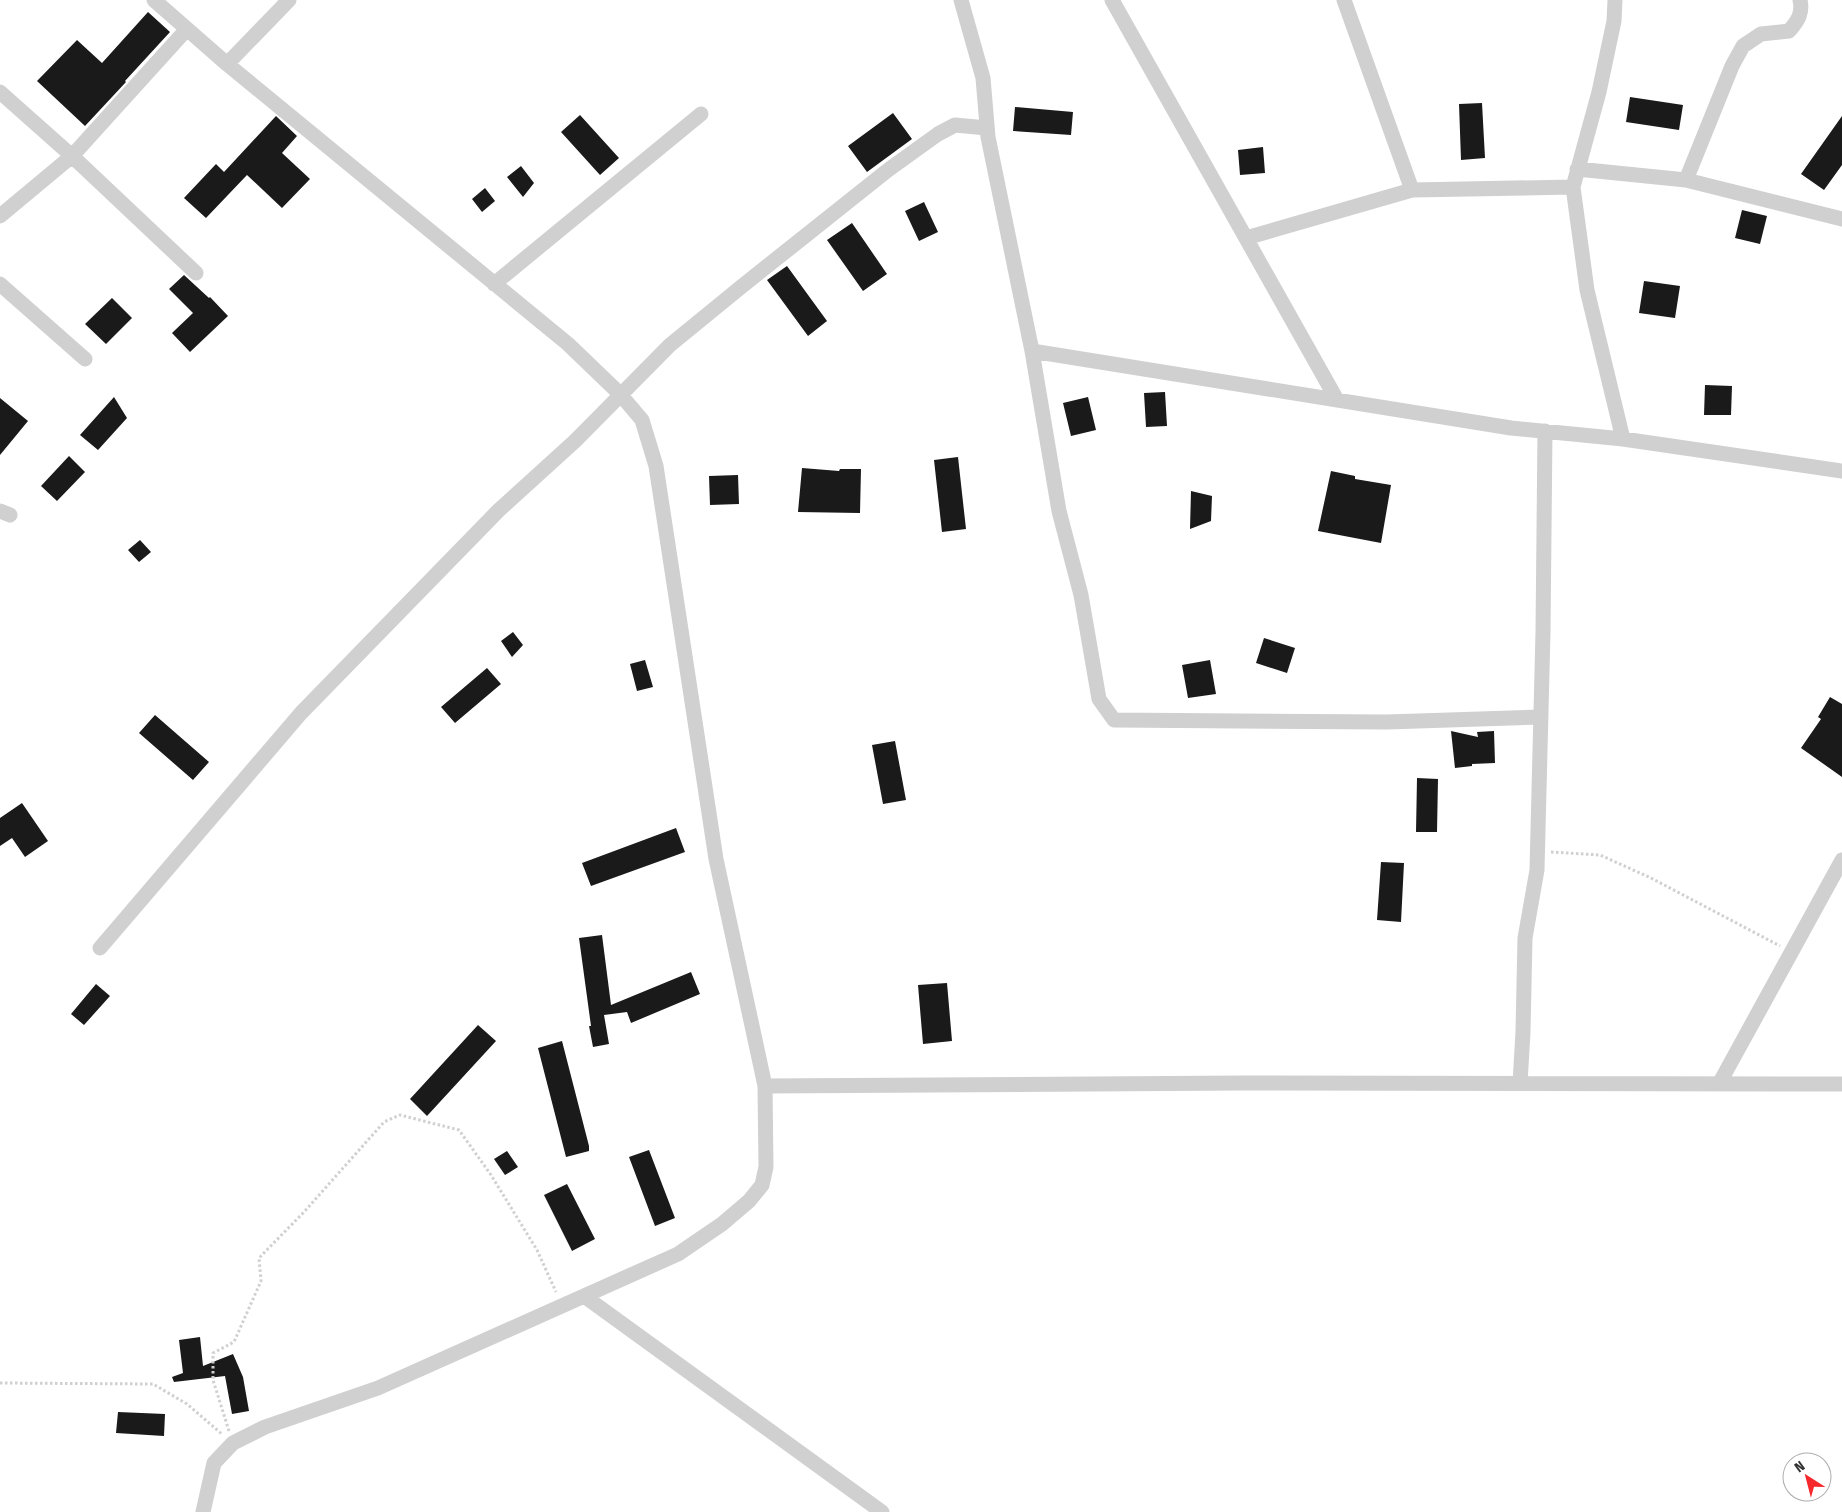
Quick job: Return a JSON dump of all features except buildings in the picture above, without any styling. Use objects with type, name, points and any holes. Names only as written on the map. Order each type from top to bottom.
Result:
[{"type":"street","points":[[154,0],[227,64],[568,344],[620,394],[642,420],[656,466],[716,859],[765,1086],[766,1167],[762,1185],[749,1201],[722,1224],[678,1254],[563,1306],[378,1388],[265,1426],[233,1443],[214,1463],[203,1512]]},
{"type":"street","points":[[227,64],[289,0]]},
{"type":"street","points":[[961,0],[983,78],[987,128],[1032,351],[1059,511],[1081,595],[1099,699],[1114,720],[1386,722],[1541,716]]},
{"type":"street","points":[[1112,0],[1337,400]]},
{"type":"street","points":[[1344,0],[1412,190]]},
{"type":"street","points":[[1615,0],[1614,21],[1599,92],[1573,187],[1587,290],[1623,439]]},
{"type":"street","points":[[1686,180],[1732,66],[1744,46],[1761,34],[1789,31],[1799,20],[1800,0]]},
{"type":"street","points":[[0,216],[72,156],[187,29]]},
{"type":"street","points":[[0,92],[72,156],[196,273]]},
{"type":"street","points":[[494,284],[701,114]]},
{"type":"street","points":[[100,948],[301,713],[500,510],[575,441],[670,345],[923,144],[955,125],[987,128]]},
{"type":"street","points":[[1578,169],[1686,180],[1842,219]]},
{"type":"street","points":[[1246,238],[1412,190],[1573,187]]},
{"type":"street","points":[[0,284],[85,358]]},
{"type":"street","points":[[1032,351],[1511,428],[1623,439],[1842,471]]},
{"type":"street","points":[[1520,1083],[1525,938],[1537,870],[1538,850],[1545,431]]},
{"type":"street","points":[[1719,1084],[1842,860]]},
{"type":"street","points":[[765,1086],[1243,1082],[1842,1084]]},
{"type":"street","points":[[584,1296],[882,1512]]},
{"type":"path","points":[[1538,850],[1600,856],[1651,878],[1792,952]]},
{"type":"path","points":[[233,1443],[212,1380],[213,1353],[234,1342],[261,1281],[259,1258],[304,1212],[384,1122],[400,1115],[459,1130],[492,1175],[537,1250],[563,1306]]},
{"type":"path","points":[[0,1383],[153,1384],[187,1404],[233,1443]]}]
